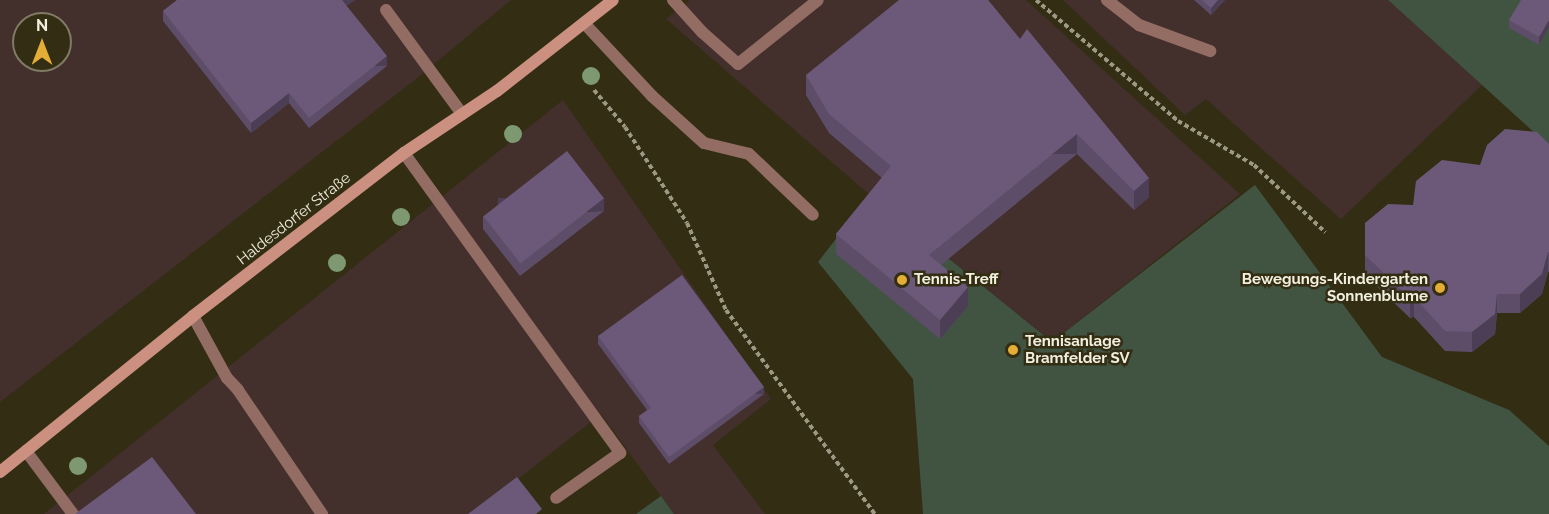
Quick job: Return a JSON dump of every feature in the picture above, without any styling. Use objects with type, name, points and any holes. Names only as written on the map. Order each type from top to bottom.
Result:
[{"type":"street","name":"Haldesdorfer Straße","points":[[0,472],[193,316],[404,153],[497,91],[613,0]]},
{"type":"lane","points":[[673,0],[702,32],[738,64],[818,0]]},
{"type":"lane","points":[[1107,0],[1139,25],[1210,51]]},
{"type":"lane","points":[[386,10],[462,114]]},
{"type":"lane","points":[[584,23],[652,96],[704,142],[749,154],[813,215]]},
{"type":"lane","points":[[404,153],[620,453],[556,498]]},
{"type":"lane","points":[[193,316],[226,378],[237,390],[322,514]]},
{"type":"lane","points":[[26,451],[73,514]]},
{"type":"path","points":[[1036,0],[1178,121],[1254,165],[1325,232]]},
{"type":"path","points":[[594,90],[625,127],[687,223],[726,310],[875,514]]},
{"type":"shaded area","points":[[0,0],[511,0],[416,79],[0,402]]},
{"type":"shaded area","points":[[690,0],[1026,0],[1240,194],[1052,342],[870,195],[666,19]]},
{"type":"shaded area","points":[[1063,0],[1388,0],[1482,85],[1341,219],[1206,99],[1185,115]]},
{"type":"shaded area","points":[[563,100],[771,399],[713,445],[765,514],[674,514],[601,414],[473,514],[44,514]]},
{"type":"green space","points":[[1388,0],[1549,0],[1549,146],[1482,85]]},
{"type":"green space","points":[[1255,185],[1382,357],[1509,410],[1549,446],[1549,514],[923,514],[913,379],[818,262],[870,195],[1052,342]]},
{"type":"green space","points":[[661,496],[674,514],[636,514]]},
{"type":"building","points":[[177,0],[342,0],[387,56],[309,118],[289,93],[251,123],[163,11]]},
{"type":"building","points":[[899,0],[988,0],[1020,39],[1027,29],[1149,178],[1134,191],[1077,134],[929,255],[968,287],[940,320],[836,234],[891,166],[829,114],[806,75]]},
{"type":"building","points":[[1202,0],[1218,0],[1211,8]]},
{"type":"building","points":[[1521,0],[1549,0],[1549,20],[1539,37],[1509,20]]},
{"type":"building","points":[[1505,129],[1537,132],[1549,144],[1549,252],[1542,274],[1520,294],[1497,294],[1495,314],[1472,332],[1445,331],[1414,297],[1410,298],[1365,255],[1365,223],[1388,204],[1413,205],[1416,181],[1442,160],[1480,165],[1487,145]]},
{"type":"building","points":[[567,151],[604,198],[520,264],[483,216]]},
{"type":"building","points":[[682,275],[764,387],[669,457],[639,416],[651,408],[598,336]]},
{"type":"building","points":[[152,457],[196,514],[75,514]]},
{"type":"building","points":[[517,477],[542,509],[536,514],[468,514]]},
{"type":"place","name":"Tennis-Treff","points":[[902,280]]},
{"type":"place","name":"Bewegungs-Kindergarten Sonnenblume","points":[[1440,288]]},
{"type":"place","name":"Tennisanlage Bramfelder SV","points":[[1013,350]]}]
